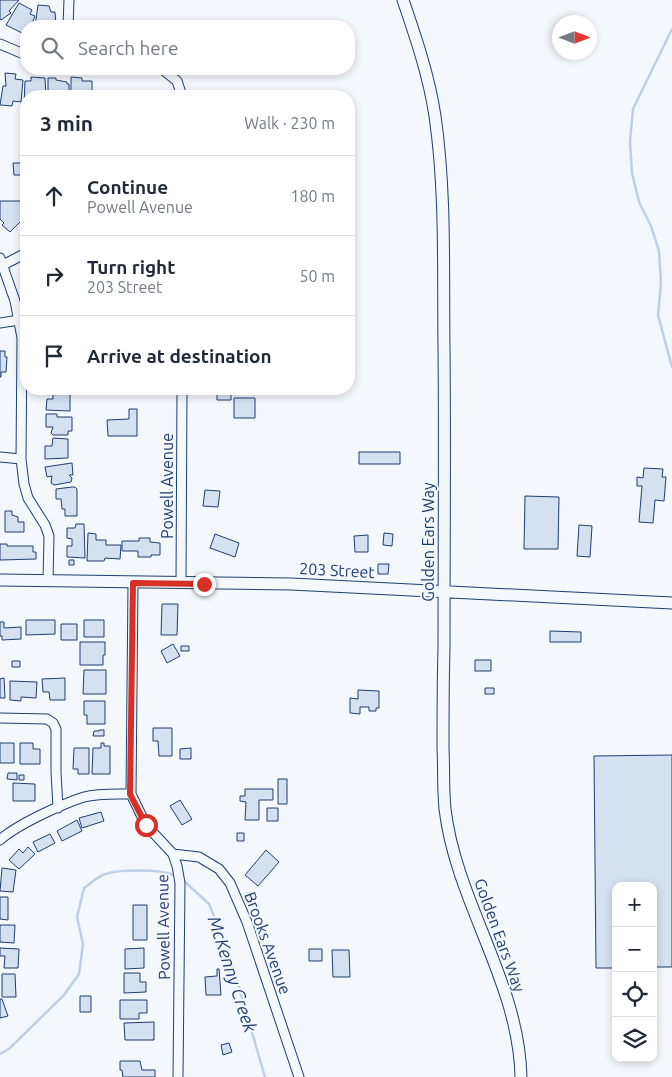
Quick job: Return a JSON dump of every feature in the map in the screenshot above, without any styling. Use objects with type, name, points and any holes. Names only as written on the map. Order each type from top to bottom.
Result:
[{"type":"main road","name":"Golden Ears Way","points":[[403,0],[422,56],[435,114],[441,167],[445,448],[445,808],[458,869],[506,995],[520,1059],[521,1077]]},
{"type":"main road","name":"203 Street","points":[[0,580],[291,584],[672,603]]},
{"type":"street","points":[[68,20],[69,0]]},
{"type":"street","points":[[0,44],[20,52]]},
{"type":"street","points":[[170,75],[177,81],[180,90]]},
{"type":"street","points":[[20,255],[1,261],[15,301],[20,326]]},
{"type":"street","points":[[0,323],[19,320]]},
{"type":"street","points":[[22,395],[21,459],[24,484],[28,498],[45,525],[49,536],[48,581]]},
{"type":"street","name":"Powell Avenue","points":[[181,583],[182,395]]},
{"type":"street","points":[[0,457],[21,459]]},
{"type":"street","name":"Powell Avenue","points":[[133,583],[130,794],[146,825],[173,854],[180,882],[178,1077]]},
{"type":"street","points":[[0,718],[47,719],[53,723],[56,729],[58,808]]},
{"type":"street","points":[[0,840],[9,832],[83,798],[94,795],[130,794]]},
{"type":"street","name":"Brooks Avenue","points":[[173,854],[199,856],[219,869],[230,883],[247,922],[299,1077]]},
{"type":"building","points":[[0,0],[19,0],[9,11],[11,13],[1,20],[0,19]]},
{"type":"building","points":[[19,3],[32,10],[30,14],[35,16],[33,20],[20,20],[20,32],[6,25]]},
{"type":"building","points":[[38,5],[49,6],[51,12],[55,12],[56,20],[36,20]]},
{"type":"building","points":[[5,73],[16,74],[15,79],[23,80],[22,90],[20,90],[20,102],[13,101],[12,106],[0,105],[3,86],[6,86]]},
{"type":"building","points":[[31,77],[45,78],[46,90],[25,90],[25,81],[31,81]]},
{"type":"building","points":[[71,77],[82,78],[82,81],[92,81],[92,90],[71,90]]},
{"type":"building","points":[[48,78],[56,78],[56,80],[69,84],[69,90],[48,90]]},
{"type":"building","points":[[13,163],[20,163],[20,175],[14,175]]},
{"type":"building","points":[[0,201],[20,201],[20,222],[10,232],[2,225],[4,223],[0,219]]},
{"type":"building","points":[[0,351],[5,351],[5,357],[7,357],[6,372],[1,372],[1,377],[0,377]]},
{"type":"building","points":[[53,395],[70,395],[70,411],[46,410],[47,399],[53,399]]},
{"type":"building","points":[[217,395],[231,395],[231,400],[217,400]]},
{"type":"building","points":[[234,398],[255,398],[255,418],[234,418]]},
{"type":"building","points":[[129,409],[137,409],[137,436],[108,436],[107,420],[129,419]]},
{"type":"building","points":[[46,414],[57,414],[57,417],[72,417],[72,431],[68,431],[68,435],[53,435],[51,433],[53,427],[46,427]]},
{"type":"building","points":[[53,438],[68,439],[68,458],[45,459],[45,446],[52,446]]},
{"type":"building","points":[[359,452],[400,452],[400,464],[359,464]]},
{"type":"building","points":[[72,463],[73,475],[69,475],[72,478],[71,482],[54,485],[51,483],[52,476],[47,477],[45,467]]},
{"type":"building","points":[[644,468],[663,469],[662,477],[666,477],[664,501],[655,500],[653,523],[639,522],[642,486],[637,486],[637,477],[643,478]]},
{"type":"building","points":[[75,487],[77,489],[77,516],[65,516],[65,509],[62,509],[61,499],[56,499],[56,489]]},
{"type":"building","points":[[205,490],[220,491],[218,507],[203,506]]},
{"type":"building","points":[[525,496],[559,497],[558,549],[524,549]]},
{"type":"building","points":[[5,511],[12,511],[12,515],[18,517],[18,522],[24,522],[24,532],[5,532]]},
{"type":"building","points":[[76,524],[84,524],[85,558],[67,557],[67,546],[72,546],[72,539],[67,538],[67,528],[75,528]]},
{"type":"building","points":[[579,525],[592,526],[590,557],[577,556]]},
{"type":"building","points":[[88,533],[96,534],[96,540],[106,540],[106,545],[121,545],[120,559],[105,558],[104,561],[87,561]]},
{"type":"building","points":[[384,533],[393,534],[392,546],[383,545]]},
{"type":"building","points":[[215,534],[239,543],[235,557],[210,548]]},
{"type":"building","points":[[368,535],[368,552],[355,552],[354,536]]},
{"type":"building","points":[[139,538],[150,538],[150,542],[160,543],[160,555],[138,557],[138,551],[122,551],[122,541],[139,541]]},
{"type":"building","points":[[0,544],[7,544],[7,546],[33,546],[33,552],[36,552],[36,559],[0,560]]},
{"type":"building","points":[[69,560],[74,560],[74,565],[69,565]]},
{"type":"building","points":[[378,564],[389,564],[388,574],[378,574]]},
{"type":"building","points":[[162,604],[178,604],[177,635],[161,635]]},
{"type":"building","points":[[26,620],[55,620],[55,634],[26,635]]},
{"type":"building","points":[[84,620],[104,620],[104,637],[84,637]]},
{"type":"building","points":[[0,622],[4,622],[4,628],[21,627],[21,639],[2,640],[2,636],[0,636]]},
{"type":"building","points":[[61,624],[77,624],[77,640],[61,640]]},
{"type":"building","points":[[550,631],[581,632],[581,642],[550,642]]},
{"type":"building","points":[[80,642],[105,642],[103,665],[80,665]]},
{"type":"building","points":[[173,644],[180,656],[167,663],[161,651]]},
{"type":"building","points":[[181,646],[189,646],[189,651],[181,651]]},
{"type":"building","points":[[475,660],[491,660],[491,671],[475,671]]},
{"type":"building","points":[[12,661],[20,661],[20,667],[12,667]]},
{"type":"building","points":[[84,670],[106,670],[106,694],[83,694]]},
{"type":"building","points":[[4,678],[5,698],[0,698],[0,679]]},
{"type":"building","points":[[65,678],[65,700],[50,700],[49,692],[43,692],[42,679]]},
{"type":"building","points":[[10,681],[37,682],[36,698],[21,697],[21,701],[10,700]]},
{"type":"building","points":[[485,688],[494,688],[494,694],[485,694]]},
{"type":"building","points":[[358,690],[379,691],[379,708],[376,708],[376,711],[369,711],[369,707],[360,707],[360,714],[350,713],[350,698],[358,699]]},
{"type":"building","points":[[84,701],[105,701],[105,724],[87,724],[87,715],[84,715]]},
{"type":"building","points":[[153,728],[172,728],[172,756],[159,756],[158,741],[153,741]]},
{"type":"building","points":[[104,730],[104,736],[93,736],[94,731]]},
{"type":"building","points":[[0,743],[14,743],[14,763],[0,763]]},
{"type":"building","points":[[20,743],[33,743],[33,749],[40,749],[40,764],[20,764]]},
{"type":"building","points":[[101,743],[104,743],[104,746],[110,746],[110,774],[92,774],[93,748],[101,748]]},
{"type":"building","points":[[74,748],[89,748],[89,774],[78,774],[78,769],[73,769]]},
{"type":"building","points":[[191,748],[191,759],[180,759],[180,749]]},
{"type":"building","points":[[672,755],[672,967],[657,967],[657,882],[612,882],[612,968],[596,968],[594,756]]},
{"type":"building","points":[[8,773],[17,773],[17,780],[7,779]]},
{"type":"building","points":[[19,775],[24,775],[24,780],[19,780]]},
{"type":"building","points":[[278,779],[287,779],[287,804],[278,804]]},
{"type":"building","points":[[13,783],[35,784],[35,801],[13,801]]},
{"type":"building","points":[[245,789],[273,789],[273,800],[259,800],[259,820],[245,820],[246,802],[240,801],[240,796],[245,796]]},
{"type":"building","points":[[180,800],[192,819],[182,825],[170,806]]},
{"type":"building","points":[[267,808],[278,808],[278,821],[267,821]]},
{"type":"building","points":[[101,812],[104,821],[82,828],[79,818]]},
{"type":"building","points":[[77,820],[82,831],[62,841],[57,831]]},
{"type":"building","points":[[237,833],[244,833],[244,841],[237,841]]},
{"type":"building","points":[[50,834],[55,843],[38,852],[33,842]]},
{"type":"building","points":[[28,847],[35,854],[19,869],[9,860],[19,849],[23,853]]},
{"type":"building","points":[[266,850],[279,862],[258,886],[245,875]]},
{"type":"building","points":[[2,868],[16,870],[13,892],[0,891]]},
{"type":"building","points":[[0,897],[8,897],[8,920],[0,919]]},
{"type":"building","points":[[133,905],[147,905],[147,940],[133,940]]},
{"type":"building","points":[[0,925],[15,925],[14,943],[0,942]]},
{"type":"building","points":[[0,948],[19,949],[18,968],[4,968],[5,956],[0,956]]},
{"type":"building","points":[[144,948],[144,968],[125,969],[125,949]]},
{"type":"building","points":[[309,949],[322,949],[322,961],[309,961]]},
{"type":"building","points":[[332,950],[349,950],[350,977],[333,977]]},
{"type":"building","points":[[217,969],[219,969],[221,995],[206,995],[205,977],[217,976]]},
{"type":"building","points":[[124,973],[140,973],[140,982],[146,982],[146,992],[124,993]]},
{"type":"building","points":[[2,974],[15,974],[16,997],[2,997]]},
{"type":"building","points":[[80,996],[91,996],[91,1012],[80,1012]]},
{"type":"building","points":[[0,999],[2,999],[8,1016],[0,1018]]},
{"type":"building","points":[[120,1000],[147,1000],[147,1013],[139,1013],[139,1019],[120,1019]]},
{"type":"building","points":[[154,1022],[154,1040],[125,1040],[124,1023]]},
{"type":"building","points":[[229,1043],[232,1052],[223,1055],[221,1045]]},
{"type":"building","points":[[120,1061],[140,1061],[142,1070],[155,1070],[155,1077],[123,1077],[122,1070],[120,1070]]},
{"type":"waterway","points":[[672,29],[633,109],[630,141],[632,173],[639,202],[651,226],[659,251],[661,283],[658,315],[672,367]]},
{"type":"waterway","name":"McKenny Creek","points":[[0,1054],[9,1049],[64,995],[79,974],[83,944],[77,917],[84,888],[100,876],[109,873],[149,871],[173,875]]},
{"type":"waterway","name":"McKenny Creek","points":[[184,881],[209,904],[229,953],[265,1077]]},
{"type":"route","points":[[146,825],[130,794],[133,583],[204,584]]}]
